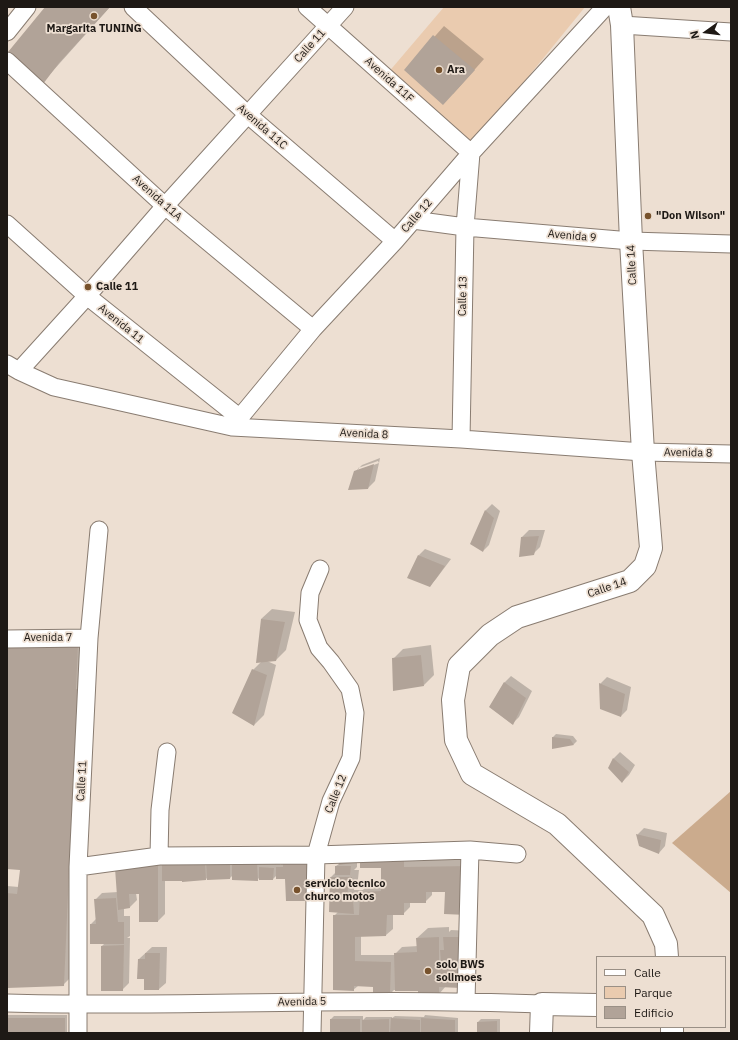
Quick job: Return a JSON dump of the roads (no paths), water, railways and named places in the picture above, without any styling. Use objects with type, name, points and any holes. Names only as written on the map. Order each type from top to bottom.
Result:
[{"type":"street","points":[[7,32],[27,7]]},
{"type":"street","name":"Avenida 11C","points":[[133,7],[247,114],[395,241]]},
{"type":"street","name":"Avenida 11F","points":[[307,7],[471,153]]},
{"type":"street","name":"Calle 11","points":[[13,367],[87,296],[247,114],[345,7]]},
{"type":"street","name":"Calle 12","points":[[236,422],[313,329],[395,241],[471,153],[604,7]]},
{"type":"street","points":[[621,16],[731,32]]},
{"type":"street","name":"Calle 14","points":[[621,16],[631,241],[643,452],[651,548],[644,566],[630,581],[517,618],[490,635],[458,666],[453,700],[456,740],[472,774],[557,824],[653,915],[666,944],[667,956]]},
{"type":"street","name":"Avenida 11A","points":[[7,61],[165,206],[313,329]]},
{"type":"street","name":"Calle 13","points":[[461,439],[465,227],[471,153]]},
{"type":"street","name":"Avenida 9","points":[[413,220],[465,227],[631,241],[731,244]]},
{"type":"street","name":"Avenida 11","points":[[7,224],[87,296],[236,422]]},
{"type":"street","name":"Avenida 8","points":[[13,367],[54,387],[236,422],[643,452],[731,454]]},
{"type":"street","name":"Calle 11","points":[[78,1033],[78,867],[89,638],[99,530]]},
{"type":"street","name":"Calle 12","points":[[312,1033],[316,855],[331,800],[351,758],[354,713],[350,690],[331,662],[319,648],[308,620],[310,593],[320,569]]},
{"type":"street","name":"Avenida 7","points":[[7,639],[89,638]]},
{"type":"street","points":[[159,856],[160,810],[167,752]]},
{"type":"street","points":[[466,1002],[470,850]]},
{"type":"street","points":[[78,867],[159,856],[316,855],[470,850],[517,854]]},
{"type":"street","name":"Avenida 5","points":[[7,1003],[78,1005],[466,1002],[596,1005]]},
{"type":"street","points":[[541,1033],[542,1004]]},
{"type":"place","name":"Margarita TUNING","points":[[94,16]]},
{"type":"place","name":"Ara","points":[[439,70]]},
{"type":"place","name":"\"Don Wilson\"","points":[[648,216]]},
{"type":"place","name":"Calle 11","points":[[88,287]]},
{"type":"place","name":"servicio tecnico churco motos","points":[[297,890]]},
{"type":"place","name":"solo BWS solimoes","points":[[428,971]]}]
